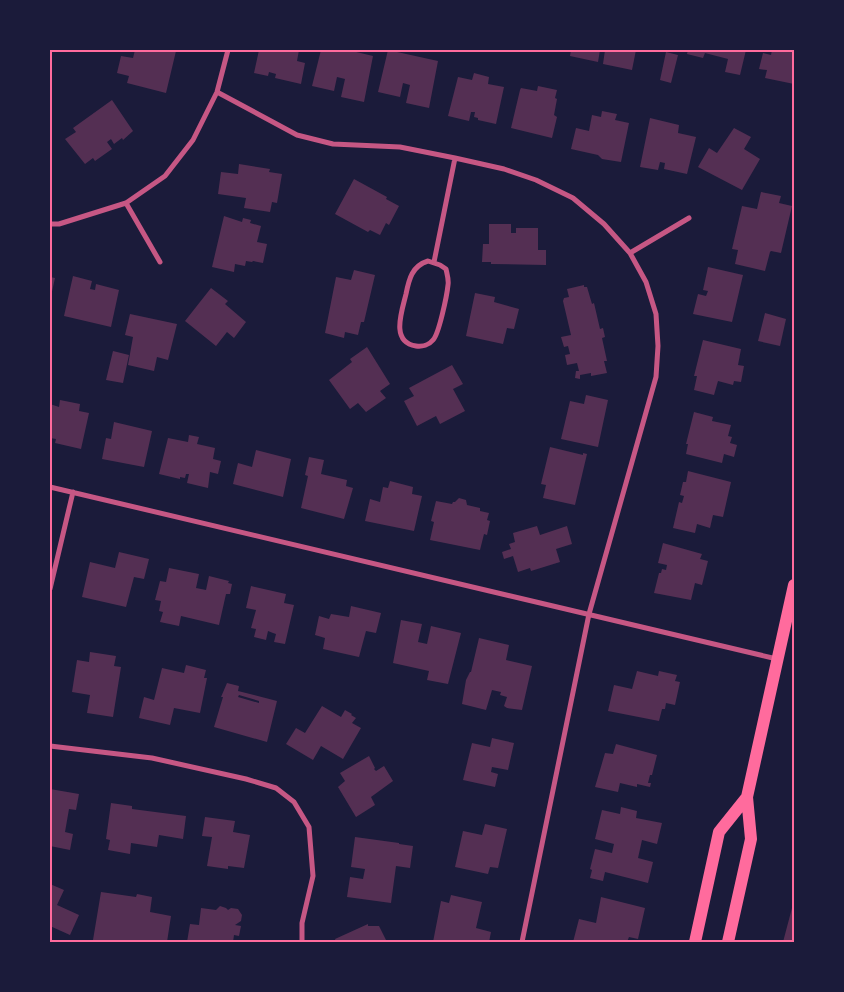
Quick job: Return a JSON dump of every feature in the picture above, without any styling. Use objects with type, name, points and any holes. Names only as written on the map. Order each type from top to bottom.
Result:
[{"type":"main road","points":[[728,942],[751,839],[746,798],[794,585]]},
{"type":"main road","points":[[695,942],[719,832],[746,798]]},
{"type":"street","points":[[50,224],[59,224],[126,203],[165,176],[194,140],[217,92],[228,50]]},
{"type":"street","points":[[217,92],[298,135],[333,144],[400,147],[504,169],[536,180],[574,198],[604,224],[630,253],[646,282],[656,314],[658,346],[656,377],[589,614],[522,942]]},
{"type":"street","points":[[434,262],[455,158]]},
{"type":"street","points":[[126,203],[160,262]]},
{"type":"street","points":[[630,253],[689,218]]},
{"type":"street","points":[[428,261],[434,262],[446,269],[448,283],[437,335],[429,344],[416,346],[407,344],[401,337],[399,321],[410,277],[420,264],[428,261]]},
{"type":"street","points":[[50,487],[778,660]]},
{"type":"street","points":[[50,589],[73,492]]},
{"type":"street","points":[[50,746],[152,758],[246,779],[276,788],[294,802],[309,827],[313,876],[302,923],[302,942]]},
{"type":"building","points":[[135,50],[176,51],[166,93],[127,83],[129,76],[117,73],[121,56],[133,58]]},
{"type":"building","points":[[259,50],[299,50],[297,61],[305,63],[301,84],[275,78],[276,74],[269,72],[268,76],[254,73]]},
{"type":"building","points":[[321,50],[348,50],[373,56],[364,102],[341,97],[345,79],[337,77],[334,91],[312,86]]},
{"type":"building","points":[[388,50],[438,61],[429,108],[406,103],[410,85],[403,83],[400,97],[378,92]]},
{"type":"building","points":[[571,50],[600,50],[598,62],[570,56]]},
{"type":"building","points":[[605,50],[636,50],[632,70],[603,64]]},
{"type":"building","points":[[688,50],[746,50],[740,75],[725,72],[728,59],[705,53],[703,58],[687,54]]},
{"type":"building","points":[[772,50],[794,50],[794,84],[765,78],[767,70],[759,69],[763,53],[771,55]]},
{"type":"building","points":[[666,52],[678,55],[671,83],[660,80]]},
{"type":"building","points":[[474,73],[489,77],[488,84],[504,87],[496,124],[478,120],[478,118],[474,117],[475,112],[471,112],[469,121],[448,116],[458,77],[472,80]]},
{"type":"building","points":[[538,86],[557,90],[554,115],[557,117],[552,138],[511,128],[521,88],[537,91]]},
{"type":"building","points":[[112,100],[133,131],[123,140],[122,138],[114,144],[111,139],[107,142],[112,149],[95,161],[93,158],[85,164],[65,139],[76,132],[73,128]]},
{"type":"building","points":[[602,111],[617,114],[615,120],[629,123],[621,162],[602,159],[598,155],[571,149],[576,128],[589,131],[592,115],[601,117]]},
{"type":"building","points":[[650,118],[679,125],[678,133],[696,137],[687,174],[664,169],[665,163],[660,162],[658,170],[640,167]]},
{"type":"building","points":[[734,128],[751,137],[744,149],[760,159],[742,190],[698,167],[709,148],[717,153]]},
{"type":"building","points":[[239,164],[270,169],[269,172],[282,174],[277,203],[272,202],[270,212],[244,208],[246,198],[218,194],[221,172],[238,174]]},
{"type":"building","points":[[354,179],[387,197],[386,199],[399,206],[389,225],[386,223],[380,235],[370,230],[368,232],[335,214]]},
{"type":"building","points":[[761,192],[781,196],[779,203],[792,206],[781,253],[770,252],[765,271],[735,264],[738,250],[732,249],[742,206],[757,209]]},
{"type":"building","points":[[224,216],[242,222],[243,218],[251,220],[250,223],[261,226],[257,242],[267,244],[263,263],[246,261],[245,266],[235,264],[234,272],[212,267]]},
{"type":"building","points":[[489,224],[511,224],[511,233],[516,233],[516,228],[538,228],[538,250],[546,250],[546,265],[491,264],[491,262],[482,262],[483,244],[489,244]]},
{"type":"building","points":[[708,267],[743,275],[732,322],[693,314],[698,294],[706,296],[708,291],[703,290]]},
{"type":"building","points":[[354,270],[375,275],[364,322],[361,322],[358,335],[345,332],[344,338],[325,333],[336,277],[351,280]]},
{"type":"building","points":[[73,276],[92,281],[90,289],[95,290],[96,284],[119,290],[111,327],[64,316]]},
{"type":"building","points":[[50,277],[55,278],[51,296],[50,296]]},
{"type":"building","points":[[584,285],[584,287],[587,287],[592,304],[594,303],[600,329],[603,328],[605,337],[602,338],[607,361],[604,361],[607,373],[591,376],[591,373],[580,375],[580,379],[575,378],[576,371],[579,371],[577,363],[567,365],[565,355],[570,354],[568,346],[564,347],[561,337],[571,335],[563,301],[564,298],[569,297],[567,289]]},
{"type":"building","points":[[211,288],[228,301],[225,304],[246,322],[234,338],[227,332],[216,346],[185,321]]},
{"type":"building","points":[[475,293],[495,297],[494,302],[519,309],[514,329],[507,328],[503,344],[466,336]]},
{"type":"building","points":[[765,313],[786,319],[780,346],[758,341]]},
{"type":"building","points":[[130,314],[177,324],[168,360],[157,357],[154,371],[128,365],[133,337],[125,335]]},
{"type":"building","points":[[703,340],[741,349],[738,365],[744,366],[741,382],[734,381],[733,385],[718,381],[714,395],[694,390],[697,376],[694,376]]},
{"type":"building","points":[[367,347],[390,384],[380,391],[386,398],[366,412],[358,403],[350,409],[329,380],[352,362],[350,359]]},
{"type":"building","points":[[113,351],[129,355],[123,383],[106,380]]},
{"type":"building","points":[[452,365],[463,384],[453,389],[465,411],[440,424],[436,416],[417,426],[404,401],[414,396],[409,388]]},
{"type":"building","points":[[586,395],[608,400],[598,447],[561,439],[570,401],[584,404]]},
{"type":"building","points":[[60,400],[80,404],[79,411],[89,413],[81,449],[55,443],[56,439],[50,438],[50,404],[59,407]]},
{"type":"building","points":[[694,412],[713,417],[712,421],[731,425],[728,436],[732,437],[730,443],[737,445],[734,457],[724,454],[722,463],[686,454],[688,444],[686,444]]},
{"type":"building","points":[[114,422],[152,431],[144,467],[102,459],[106,438],[111,439]]},
{"type":"building","points":[[189,435],[199,437],[197,444],[215,448],[213,459],[221,461],[218,474],[210,472],[208,488],[187,483],[189,474],[186,474],[185,478],[180,477],[180,479],[159,474],[168,438],[188,442]]},
{"type":"building","points":[[550,447],[583,455],[583,453],[587,454],[575,505],[543,498],[546,485],[541,484]]},
{"type":"building","points":[[256,450],[291,459],[283,497],[233,484],[238,463],[252,467]]},
{"type":"building","points":[[309,457],[324,460],[321,474],[347,480],[346,486],[353,488],[344,519],[301,508],[308,476],[305,475]]},
{"type":"building","points":[[688,471],[731,482],[723,517],[713,515],[710,528],[697,524],[695,533],[673,528],[679,502],[682,503],[684,496],[680,495],[683,482],[686,482]]},
{"type":"building","points":[[390,481],[413,487],[412,494],[422,496],[414,531],[365,521],[370,499],[380,502],[383,487],[388,488]]},
{"type":"building","points":[[459,498],[466,500],[467,505],[480,508],[480,511],[489,513],[487,520],[490,521],[487,535],[484,534],[480,550],[430,540],[434,522],[431,521],[436,501],[452,504]]},
{"type":"building","points":[[537,526],[540,535],[567,526],[572,544],[556,549],[560,562],[531,571],[530,568],[518,572],[513,556],[504,559],[502,552],[511,549],[509,544],[515,542],[513,533]]},
{"type":"building","points":[[663,543],[702,554],[700,559],[708,561],[702,585],[695,583],[691,600],[654,593],[659,573],[661,573],[662,569],[666,570],[667,565],[658,563]]},
{"type":"building","points":[[119,552],[149,559],[144,579],[134,577],[126,607],[82,597],[90,562],[115,568]]},
{"type":"building","points":[[169,568],[199,574],[196,588],[206,590],[209,576],[229,581],[228,583],[232,584],[230,594],[226,594],[219,625],[181,616],[179,626],[160,622],[163,612],[159,611],[161,601],[155,600],[160,581],[166,582]]},
{"type":"building","points":[[251,586],[286,594],[284,603],[294,605],[285,644],[274,642],[276,634],[268,631],[266,640],[254,637],[256,629],[251,628],[256,610],[246,608]]},
{"type":"building","points":[[351,606],[381,613],[376,633],[366,631],[359,657],[323,649],[325,638],[315,635],[319,616],[329,619],[331,614],[349,617]]},
{"type":"building","points":[[401,620],[422,624],[418,642],[427,644],[431,626],[461,633],[448,684],[427,680],[429,671],[393,663]]},
{"type":"building","points":[[479,638],[509,645],[506,660],[532,666],[522,710],[504,706],[507,697],[500,695],[501,692],[492,690],[486,710],[462,704],[466,680],[471,672]]},
{"type":"building","points":[[90,652],[116,656],[114,666],[121,667],[113,717],[87,713],[90,695],[72,692],[77,660],[89,662]]},
{"type":"building","points":[[186,665],[206,670],[204,678],[207,678],[200,713],[174,708],[170,725],[139,718],[144,697],[154,700],[162,668],[184,673]]},
{"type":"building","points":[[637,671],[658,676],[659,671],[677,675],[675,681],[680,682],[675,705],[666,703],[665,709],[662,709],[659,721],[608,711],[614,685],[632,689]]},
{"type":"building","points":[[227,683],[239,686],[238,691],[277,701],[267,742],[214,727],[223,697],[221,697]],"holes":[[[239,695],[259,701],[259,703],[238,697]]]},
{"type":"building","points":[[322,706],[341,717],[345,710],[356,718],[352,723],[361,728],[343,759],[321,746],[313,760],[286,744],[296,728],[305,733]]},
{"type":"building","points":[[492,738],[514,743],[508,770],[492,767],[491,772],[498,774],[495,787],[463,780],[472,743],[490,747]]},
{"type":"building","points":[[616,744],[657,755],[648,783],[651,783],[650,787],[637,784],[637,787],[620,783],[618,792],[595,787],[605,753],[613,754]]},
{"type":"building","points":[[369,756],[374,769],[376,771],[384,766],[393,781],[371,797],[375,805],[356,817],[338,787],[345,781],[340,773]]},
{"type":"building","points":[[50,789],[79,794],[76,810],[69,809],[65,832],[73,834],[70,850],[50,846]]},
{"type":"building","points":[[111,803],[132,806],[132,809],[186,816],[183,839],[159,835],[157,847],[131,843],[130,854],[108,850],[110,840],[106,839]]},
{"type":"building","points":[[621,807],[637,811],[636,818],[662,823],[657,844],[642,840],[638,858],[653,862],[648,883],[605,872],[603,881],[590,878],[592,870],[590,869],[595,849],[612,853],[614,844],[595,839],[602,810],[620,814]]},
{"type":"building","points":[[205,817],[235,821],[233,832],[250,835],[244,868],[228,866],[228,869],[207,866],[212,837],[202,836]]},
{"type":"building","points":[[485,824],[507,829],[498,868],[490,867],[488,874],[455,867],[463,831],[482,835]]},
{"type":"building","points":[[355,837],[413,846],[410,868],[396,866],[391,903],[347,897],[350,877],[363,879],[365,869],[351,867]]},
{"type":"building","points":[[50,884],[64,890],[57,905],[79,915],[70,935],[50,926]]},
{"type":"building","points":[[101,892],[136,897],[137,894],[152,897],[150,912],[171,916],[167,942],[108,942],[93,940]]},
{"type":"building","points":[[451,895],[482,902],[476,928],[491,932],[489,942],[433,942],[441,901],[449,903]]},
{"type":"building","points":[[601,897],[645,908],[638,939],[629,937],[627,942],[573,942],[579,919],[596,923]]},
{"type":"building","points":[[220,906],[228,910],[231,908],[238,909],[242,915],[241,921],[235,925],[241,926],[239,936],[234,935],[233,942],[187,942],[190,924],[199,925],[201,908],[216,910]]},
{"type":"building","points":[[792,908],[794,909],[794,942],[783,942]]},
{"type":"building","points":[[368,924],[368,926],[379,926],[387,942],[336,942],[335,939]]}]
